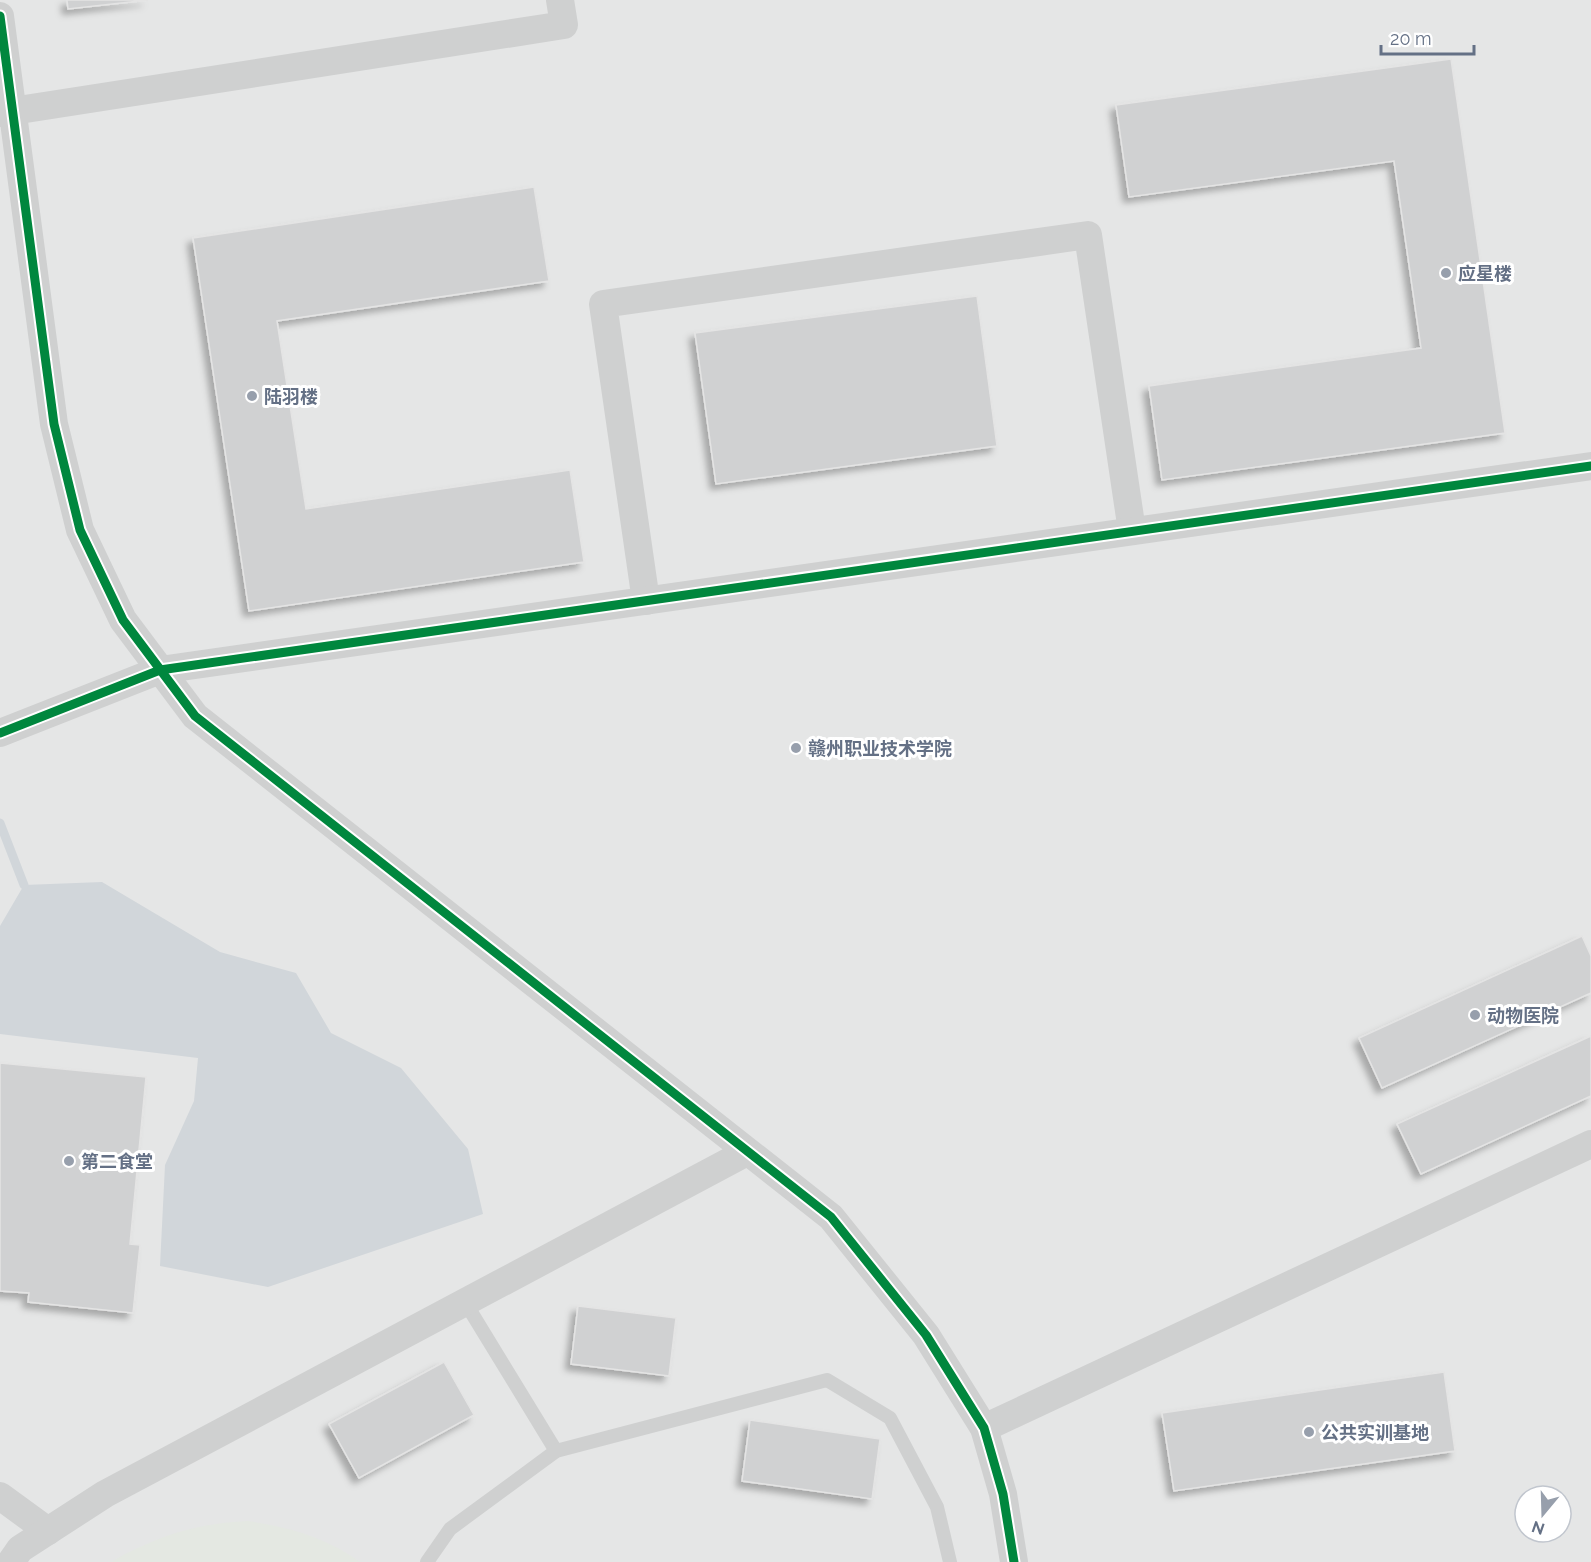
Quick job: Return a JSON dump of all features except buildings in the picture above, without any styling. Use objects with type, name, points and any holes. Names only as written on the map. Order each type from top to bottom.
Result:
[{"type":"street","points":[[6,112],[564,25],[560,0]]},
{"type":"street","points":[[0,16],[6,112],[54,424],[80,530],[123,621],[195,716],[831,1217],[926,1335],[984,1428],[1003,1494],[1014,1562]]},
{"type":"street","points":[[646,601],[603,304],[1088,235],[1132,531]]},
{"type":"street","points":[[0,733],[160,670],[1591,466]]},
{"type":"street","points":[[984,1428],[1591,1144]]},
{"type":"street","points":[[11,1562],[20,1548],[105,1494],[747,1152]]},
{"type":"street","points":[[0,1496],[48,1531]]},
{"type":"lane","points":[[465,1302],[556,1451]]},
{"type":"lane","points":[[427,1562],[450,1529],[556,1451],[826,1380],[890,1418],[937,1506],[950,1562]]},
{"type":"shaded area","name":"赣州职业技术学院","points":[[0,0],[1591,0],[1591,1562],[0,1562]]},
{"type":"shaded area","points":[[102,882],[220,952],[296,973],[331,1033],[401,1068],[468,1149],[483,1214],[268,1287],[160,1266],[165,1165],[194,1101],[198,1058],[0,1034],[0,926],[24,885]]},
{"type":"shaded area","points":[[248,1521],[321,1540],[360,1562],[112,1562],[140,1547],[180,1532]]},
{"type":"waterway","points":[[0,823],[24,885]]},
{"type":"cycle path","points":[[0,16],[54,424],[80,530],[123,620],[195,716],[831,1217],[926,1335],[984,1428],[1003,1494],[1014,1562]]},
{"type":"cycle path","points":[[0,733],[160,670],[1591,466]]},
{"type":"place","name":"应星楼","points":[[1446,273]]},
{"type":"place","name":"陆羽楼","points":[[252,396]]},
{"type":"place","name":"赣州职业技术学院","points":[[796,748]]},
{"type":"place","name":"动物医院","points":[[1475,1015]]},
{"type":"place","name":"第二食堂","points":[[69,1161]]},
{"type":"place","name":"公共实训基地","points":[[1309,1432]]}]
